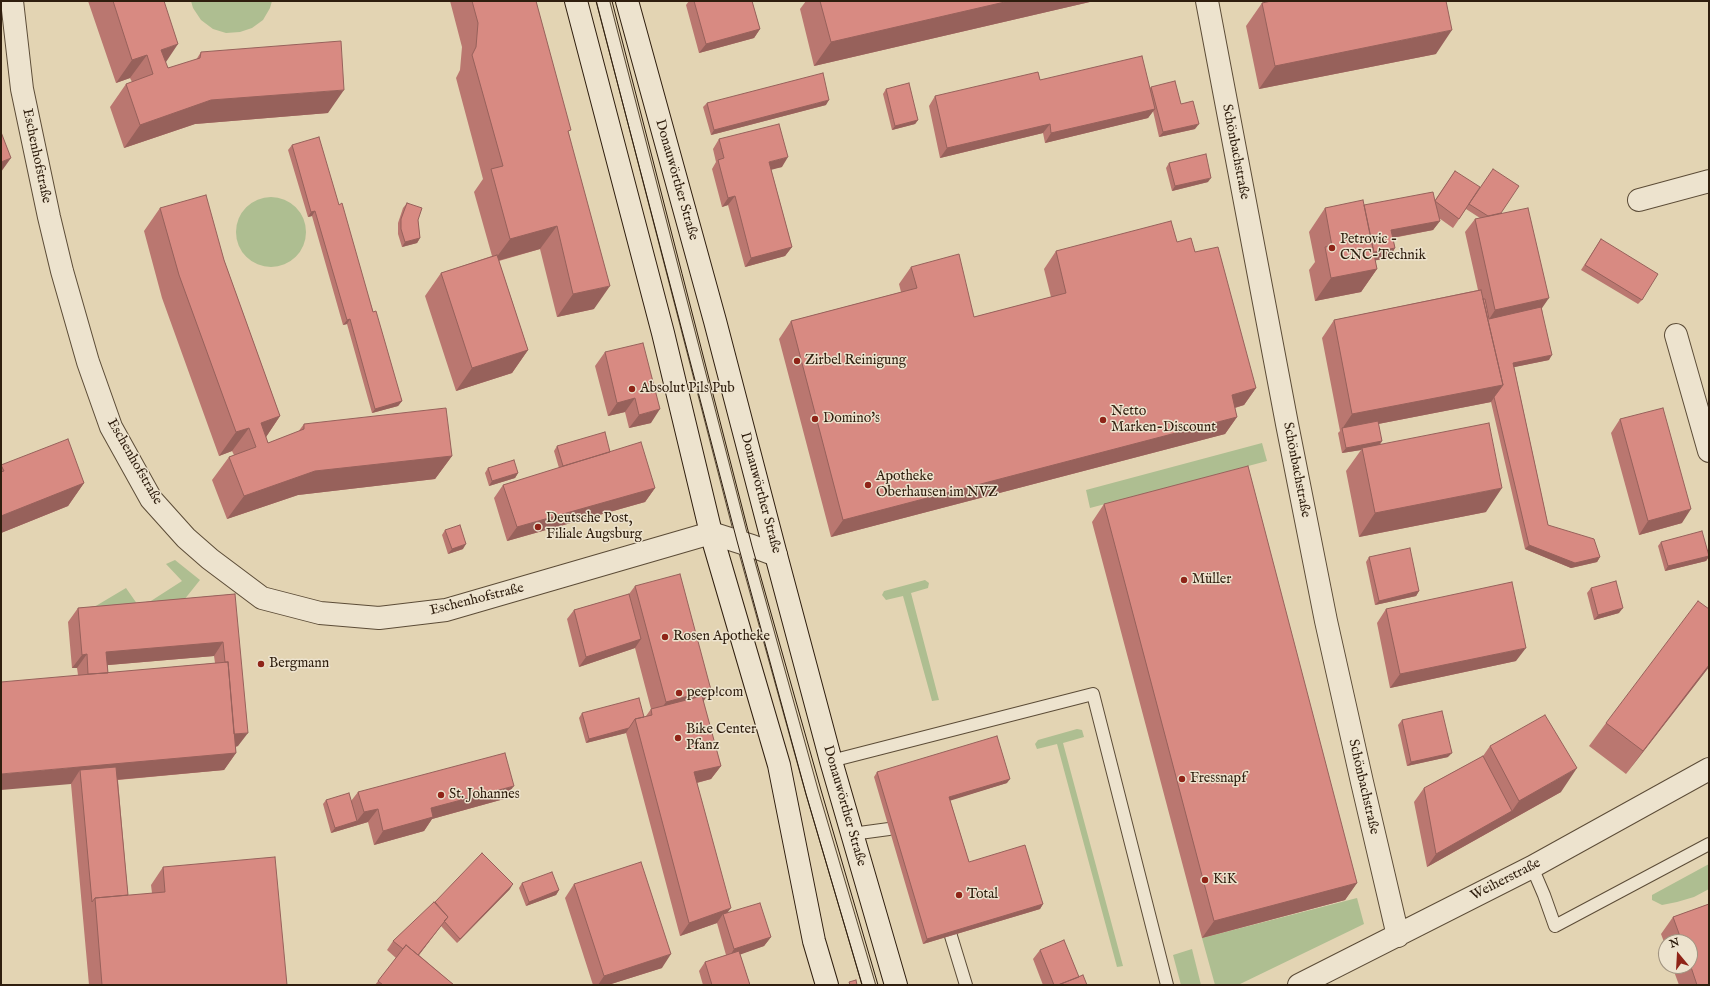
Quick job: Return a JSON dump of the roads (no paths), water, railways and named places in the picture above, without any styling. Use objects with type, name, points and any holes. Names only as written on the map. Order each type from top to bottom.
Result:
[{"type":"street","name":"Eschenhofstraße","points":[[12,1],[22,90],[62,271],[88,362],[107,416],[111,427],[151,499],[186,538],[210,559],[262,598],[320,613],[379,618],[446,610],[711,533]]},
{"type":"street","points":[[576,1],[663,333],[711,533],[779,765],[814,941],[826,985]]},
{"type":"street","name":"Donauwörther Straße","points":[[627,1],[715,320],[831,761],[896,985]]},
{"type":"street","name":"Schönbachstraße","points":[[1206,1],[1326,621],[1398,936]]},
{"type":"street","points":[[1639,200],[1709,181]]},
{"type":"street","points":[[1676,335],[1709,451]]},
{"type":"street","points":[[711,533],[743,543],[776,556]]},
{"type":"street","name":"Weiherstraße","points":[[1299,985],[1532,867],[1709,769]]},
{"type":"lane","points":[[603,1],[743,543],[812,792],[869,985]]},
{"type":"lane","points":[[831,761],[1093,694],[1168,985]]},
{"type":"lane","points":[[852,834],[889,829]]},
{"type":"lane","points":[[1532,867],[1555,926],[1709,844]]},
{"type":"lane","points":[[951,936],[966,985]]},
{"type":"tram line","points":[[596,1],[737,541],[806,794],[862,985]]},
{"type":"tram line","points":[[612,1],[752,546],[878,985]]},
{"type":"place","name":"Petrovic - CNC-Technik","points":[[1332,248]]},
{"type":"place","name":"Zirbel Reinigung","points":[[797,361]]},
{"type":"place","name":"Absolut Pils Pub","points":[[632,389]]},
{"type":"place","name":"Domino's","points":[[815,419]]},
{"type":"place","name":"Netto Marken-Discount","points":[[1103,420]]},
{"type":"place","name":"Apotheke Oberhausen im NVZ","points":[[868,485]]},
{"type":"place","name":"Deutsche Post, Filiale Augsburg","points":[[538,527]]},
{"type":"place","name":"Müller","points":[[1184,580]]},
{"type":"place","name":"Rosen Apotheke","points":[[665,637]]},
{"type":"place","name":"Bergmann","points":[[261,664]]},
{"type":"place","name":"peep!com","points":[[679,693]]},
{"type":"place","name":"Bike Center Pfanz","points":[[678,738]]},
{"type":"place","name":"Fressnapf","points":[[1182,779]]},
{"type":"place","name":"St. Johannes","points":[[441,795]]},
{"type":"place","name":"KiK","points":[[1205,880]]},
{"type":"place","name":"Total","points":[[959,895]]}]
